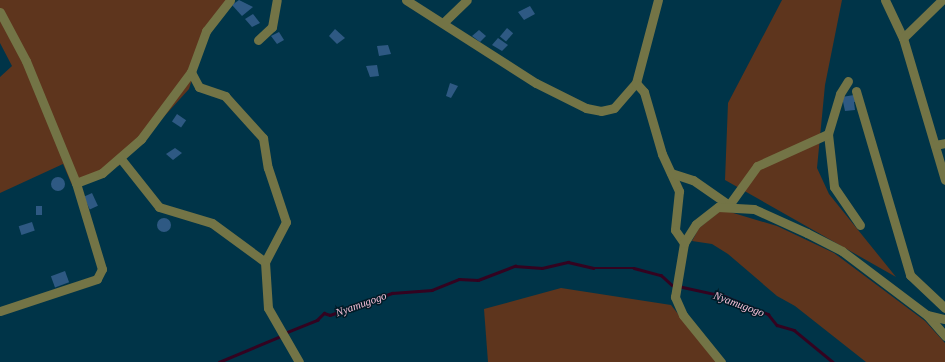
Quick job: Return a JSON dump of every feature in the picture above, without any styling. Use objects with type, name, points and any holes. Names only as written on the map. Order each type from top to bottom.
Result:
[{"type":"street","points":[[76,183],[102,173],[121,159],[141,139],[191,72],[206,31],[230,0]]},
{"type":"street","points":[[258,40],[272,26],[277,0]]},
{"type":"street","points":[[406,0],[536,83],[594,110],[614,108],[636,83],[658,0]]},
{"type":"street","points":[[443,23],[467,0]]},
{"type":"street","points":[[885,0],[903,38],[945,180]]},
{"type":"street","points":[[903,38],[942,0]]},
{"type":"street","points":[[0,12],[26,61],[76,183],[102,275],[0,311]]},
{"type":"street","points":[[191,72],[200,87],[224,96],[263,138],[268,168],[286,222],[265,262],[268,308],[299,362]]},
{"type":"street","points":[[848,81],[840,94],[828,134],[834,187],[860,225]]},
{"type":"street","points":[[636,83],[644,92],[680,198],[675,230],[684,243]]},
{"type":"street","points":[[856,90],[910,275],[945,308]]},
{"type":"street","points":[[721,362],[683,315],[674,297],[684,243],[707,213],[729,205],[757,166],[828,134]]},
{"type":"street","points":[[935,145],[945,143]]},
{"type":"street","points":[[121,159],[159,207],[212,223],[265,262]]},
{"type":"street","points":[[671,173],[693,180],[729,205],[754,209],[780,219],[842,251],[927,315],[945,336]]},
{"type":"street","points":[[927,315],[945,319]]},
{"type":"shaded area","points":[[0,0],[234,0],[206,34],[189,89],[120,165],[72,185],[63,164],[0,193],[0,77],[12,66],[0,43]]},
{"type":"shaded area","points":[[782,0],[842,0],[825,85],[817,168],[829,194],[896,277],[725,180],[728,103]]},
{"type":"shaded area","points":[[719,212],[730,212],[777,226],[834,253],[925,321],[945,343],[945,362],[866,362],[795,306],[777,296],[728,254],[712,244],[692,241],[699,228]]},
{"type":"shaded area","points":[[561,288],[671,305],[716,362],[488,362],[484,309]]},
{"type":"building","points":[[239,0],[253,7],[242,16],[232,5]]},
{"type":"building","points":[[530,6],[535,14],[524,20],[518,12]]},
{"type":"building","points":[[253,14],[260,23],[252,27],[245,19]]},
{"type":"building","points":[[507,28],[513,33],[506,42],[500,36]]},
{"type":"building","points":[[335,29],[345,38],[337,44],[329,36]]},
{"type":"building","points":[[479,30],[486,36],[480,42],[472,36]]},
{"type":"building","points":[[279,32],[284,40],[277,44],[271,36]]},
{"type":"building","points":[[498,38],[508,45],[502,51],[492,45]]},
{"type":"building","points":[[388,45],[391,54],[379,56],[377,46]]},
{"type":"building","points":[[377,65],[379,76],[370,77],[366,66]]},
{"type":"building","points":[[450,83],[458,86],[451,98],[446,96]]},
{"type":"building","points":[[860,94],[861,101],[854,102],[855,110],[845,111],[842,97]]},
{"type":"building","points":[[177,114],[186,120],[181,128],[172,121]]},
{"type":"building","points":[[175,148],[182,153],[173,160],[166,154]]},
{"type":"building","points":[[58,177],[63,179],[65,184],[63,189],[58,191],[53,189],[51,184],[53,179]]},
{"type":"building","points":[[92,193],[98,206],[90,209],[84,197]]},
{"type":"building","points":[[36,206],[42,206],[42,215],[36,215]]},
{"type":"building","points":[[161,218],[167,218],[171,222],[171,228],[167,232],[161,232],[157,228],[157,222]]},
{"type":"building","points":[[32,222],[35,231],[21,235],[19,226]]},
{"type":"building","points":[[65,271],[69,282],[55,287],[51,276]]},
{"type":"waterway","name":"Nyamugogo","points":[[285,333],[317,320],[324,313],[330,315],[392,293],[432,290],[459,279],[478,280],[515,266],[542,268],[568,262],[593,268],[634,268],[661,275],[672,285]]},
{"type":"waterway","name":"Nyamugogo","points":[[678,286],[724,296],[768,314],[777,325],[794,330],[833,362]]},
{"type":"waterway","name":"Nyamugogo","points":[[219,362],[281,336]]}]
